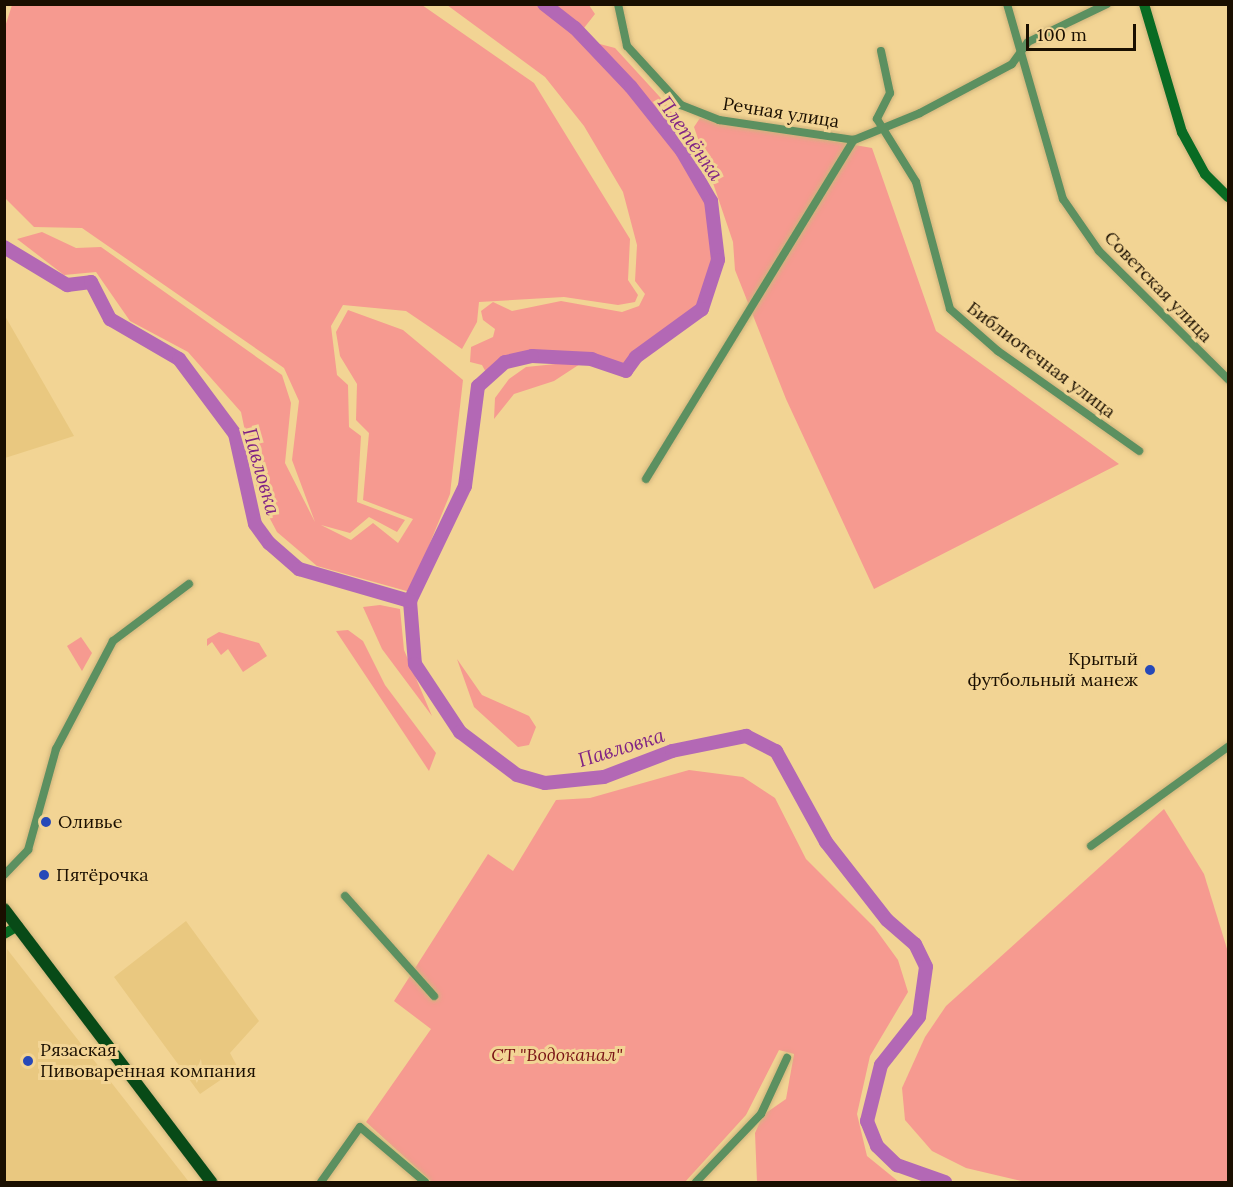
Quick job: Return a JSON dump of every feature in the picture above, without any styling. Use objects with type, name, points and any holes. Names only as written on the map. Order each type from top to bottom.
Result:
[{"type":"main road","points":[[4,909],[211,1182]]},
{"type":"street","name":"Речная улица","points":[[618,4],[627,46],[681,105],[719,120],[854,140],[1012,64],[1028,42],[1107,4]]},
{"type":"street","name":"Советская улица","points":[[1007,4],[1063,199],[1099,251],[1228,379]]},
{"type":"street","points":[[1144,4],[1182,132],[1205,174],[1228,197]]},
{"type":"street","points":[[881,51],[890,93],[876,112],[881,129]]},
{"type":"street","name":"Библиотечная улица","points":[[881,129],[916,182],[950,309],[998,351],[1139,451]]},
{"type":"street","points":[[646,479],[854,140]]},
{"type":"street","points":[[4,875],[28,850],[56,749],[113,641],[189,584]]},
{"type":"street","points":[[1091,846],[1228,747]]},
{"type":"street","points":[[345,896],[434,996]]},
{"type":"street","points":[[4,934],[18,926]]},
{"type":"street","points":[[696,1182],[761,1114],[787,1058]]},
{"type":"street","points":[[321,1182],[354,1130],[367,1130],[424,1182]]},
{"type":"shaded area","points":[[5,316],[74,436],[4,458]]},
{"type":"shaded area","points":[[186,921],[259,1021],[230,1053],[238,1068],[200,1094],[114,977]]},
{"type":"shaded area","points":[[7,949],[189,1182],[5,1182]]},
{"type":"green space","points":[[12,5],[422,5],[534,83],[630,239],[628,280],[638,295],[635,302],[618,305],[564,297],[479,302],[477,322],[462,349],[406,311],[343,305],[331,326],[337,375],[348,385],[349,427],[361,436],[357,502],[405,520],[397,532],[369,517],[350,533],[321,525],[351,540],[373,523],[398,543],[413,519],[363,500],[369,433],[356,420],[357,384],[340,356],[336,332],[348,310],[403,330],[463,380],[450,494],[410,592],[317,566],[277,532],[259,498],[241,412],[188,352],[130,321],[96,272],[64,275],[17,239],[42,232],[76,248],[101,247],[282,375],[291,403],[285,463],[315,522],[292,460],[299,401],[284,368],[82,228],[34,227],[5,198],[4,30]]},
{"type":"green space","points":[[447,5],[589,5],[595,14],[584,28],[596,43],[615,48],[670,108],[703,174],[717,233],[712,286],[702,309],[636,357],[626,371],[560,355],[505,362],[488,376],[482,365],[470,362],[471,347],[493,337],[495,329],[483,320],[481,311],[493,302],[512,311],[561,301],[622,312],[639,306],[645,294],[635,281],[637,245],[623,192],[584,126],[545,77]]},
{"type":"green space","points":[[700,118],[872,148],[936,331],[1119,464],[874,589],[786,399],[735,270],[733,242],[694,127]]},
{"type":"green space","points":[[575,362],[580,364],[554,381],[514,394],[494,419],[495,398],[509,379],[526,367]]},
{"type":"green space","points":[[380,605],[400,609],[404,650],[432,716],[382,649],[363,607]]},
{"type":"green space","points":[[348,630],[363,641],[385,685],[436,753],[429,771],[336,631]]},
{"type":"green space","points":[[219,632],[259,643],[267,656],[243,672],[228,649],[221,655],[212,642],[207,646],[207,639]]},
{"type":"green space","points":[[81,637],[92,653],[82,671],[67,646]]},
{"type":"green space","points":[[457,659],[482,695],[529,716],[536,727],[529,745],[518,747],[474,707]]},
{"type":"green space","name":"СТ \"Водоканал\"","points":[[689,770],[743,777],[775,798],[806,859],[874,927],[898,960],[908,992],[870,1056],[857,1114],[867,1156],[899,1182],[757,1182],[755,1133],[763,1115],[786,1099],[794,1054],[779,1050],[746,1115],[685,1182],[432,1182],[366,1122],[431,1029],[394,1001],[488,854],[513,871],[556,800],[590,798]]},
{"type":"green space","points":[[1164,809],[1204,874],[1228,952],[1228,1182],[1026,1182],[966,1168],[932,1151],[905,1120],[902,1088],[925,1037],[946,1006]]},
{"type":"waterway","name":"Павловка","points":[[544,4],[575,28],[631,87],[682,151],[711,201],[718,260],[702,309],[636,357],[626,371],[592,359],[532,356],[505,362],[478,386],[465,486],[410,601],[415,664],[460,732],[517,775],[545,783],[604,777],[672,751],[746,736],[776,751],[826,842],[887,920],[915,944],[926,967],[919,1017],[881,1065],[867,1121],[877,1146],[897,1165],[945,1182]]},
{"type":"waterway","name":"Павловка","points":[[4,247],[67,285],[91,282],[110,319],[179,359],[235,434],[255,524],[269,543],[299,569],[410,601]]},
{"type":"place","name":"Крытый футбольный манеж","points":[[1150,670]]},
{"type":"place","name":"Оливье","points":[[46,822]]},
{"type":"place","name":"Пятёрочка","points":[[44,875]]},
{"type":"place","name":"Рязаская Пивоваренная компания","points":[[28,1061]]},
{"type":"water label","name":"Плетёнка","points":[[691,138]]}]
